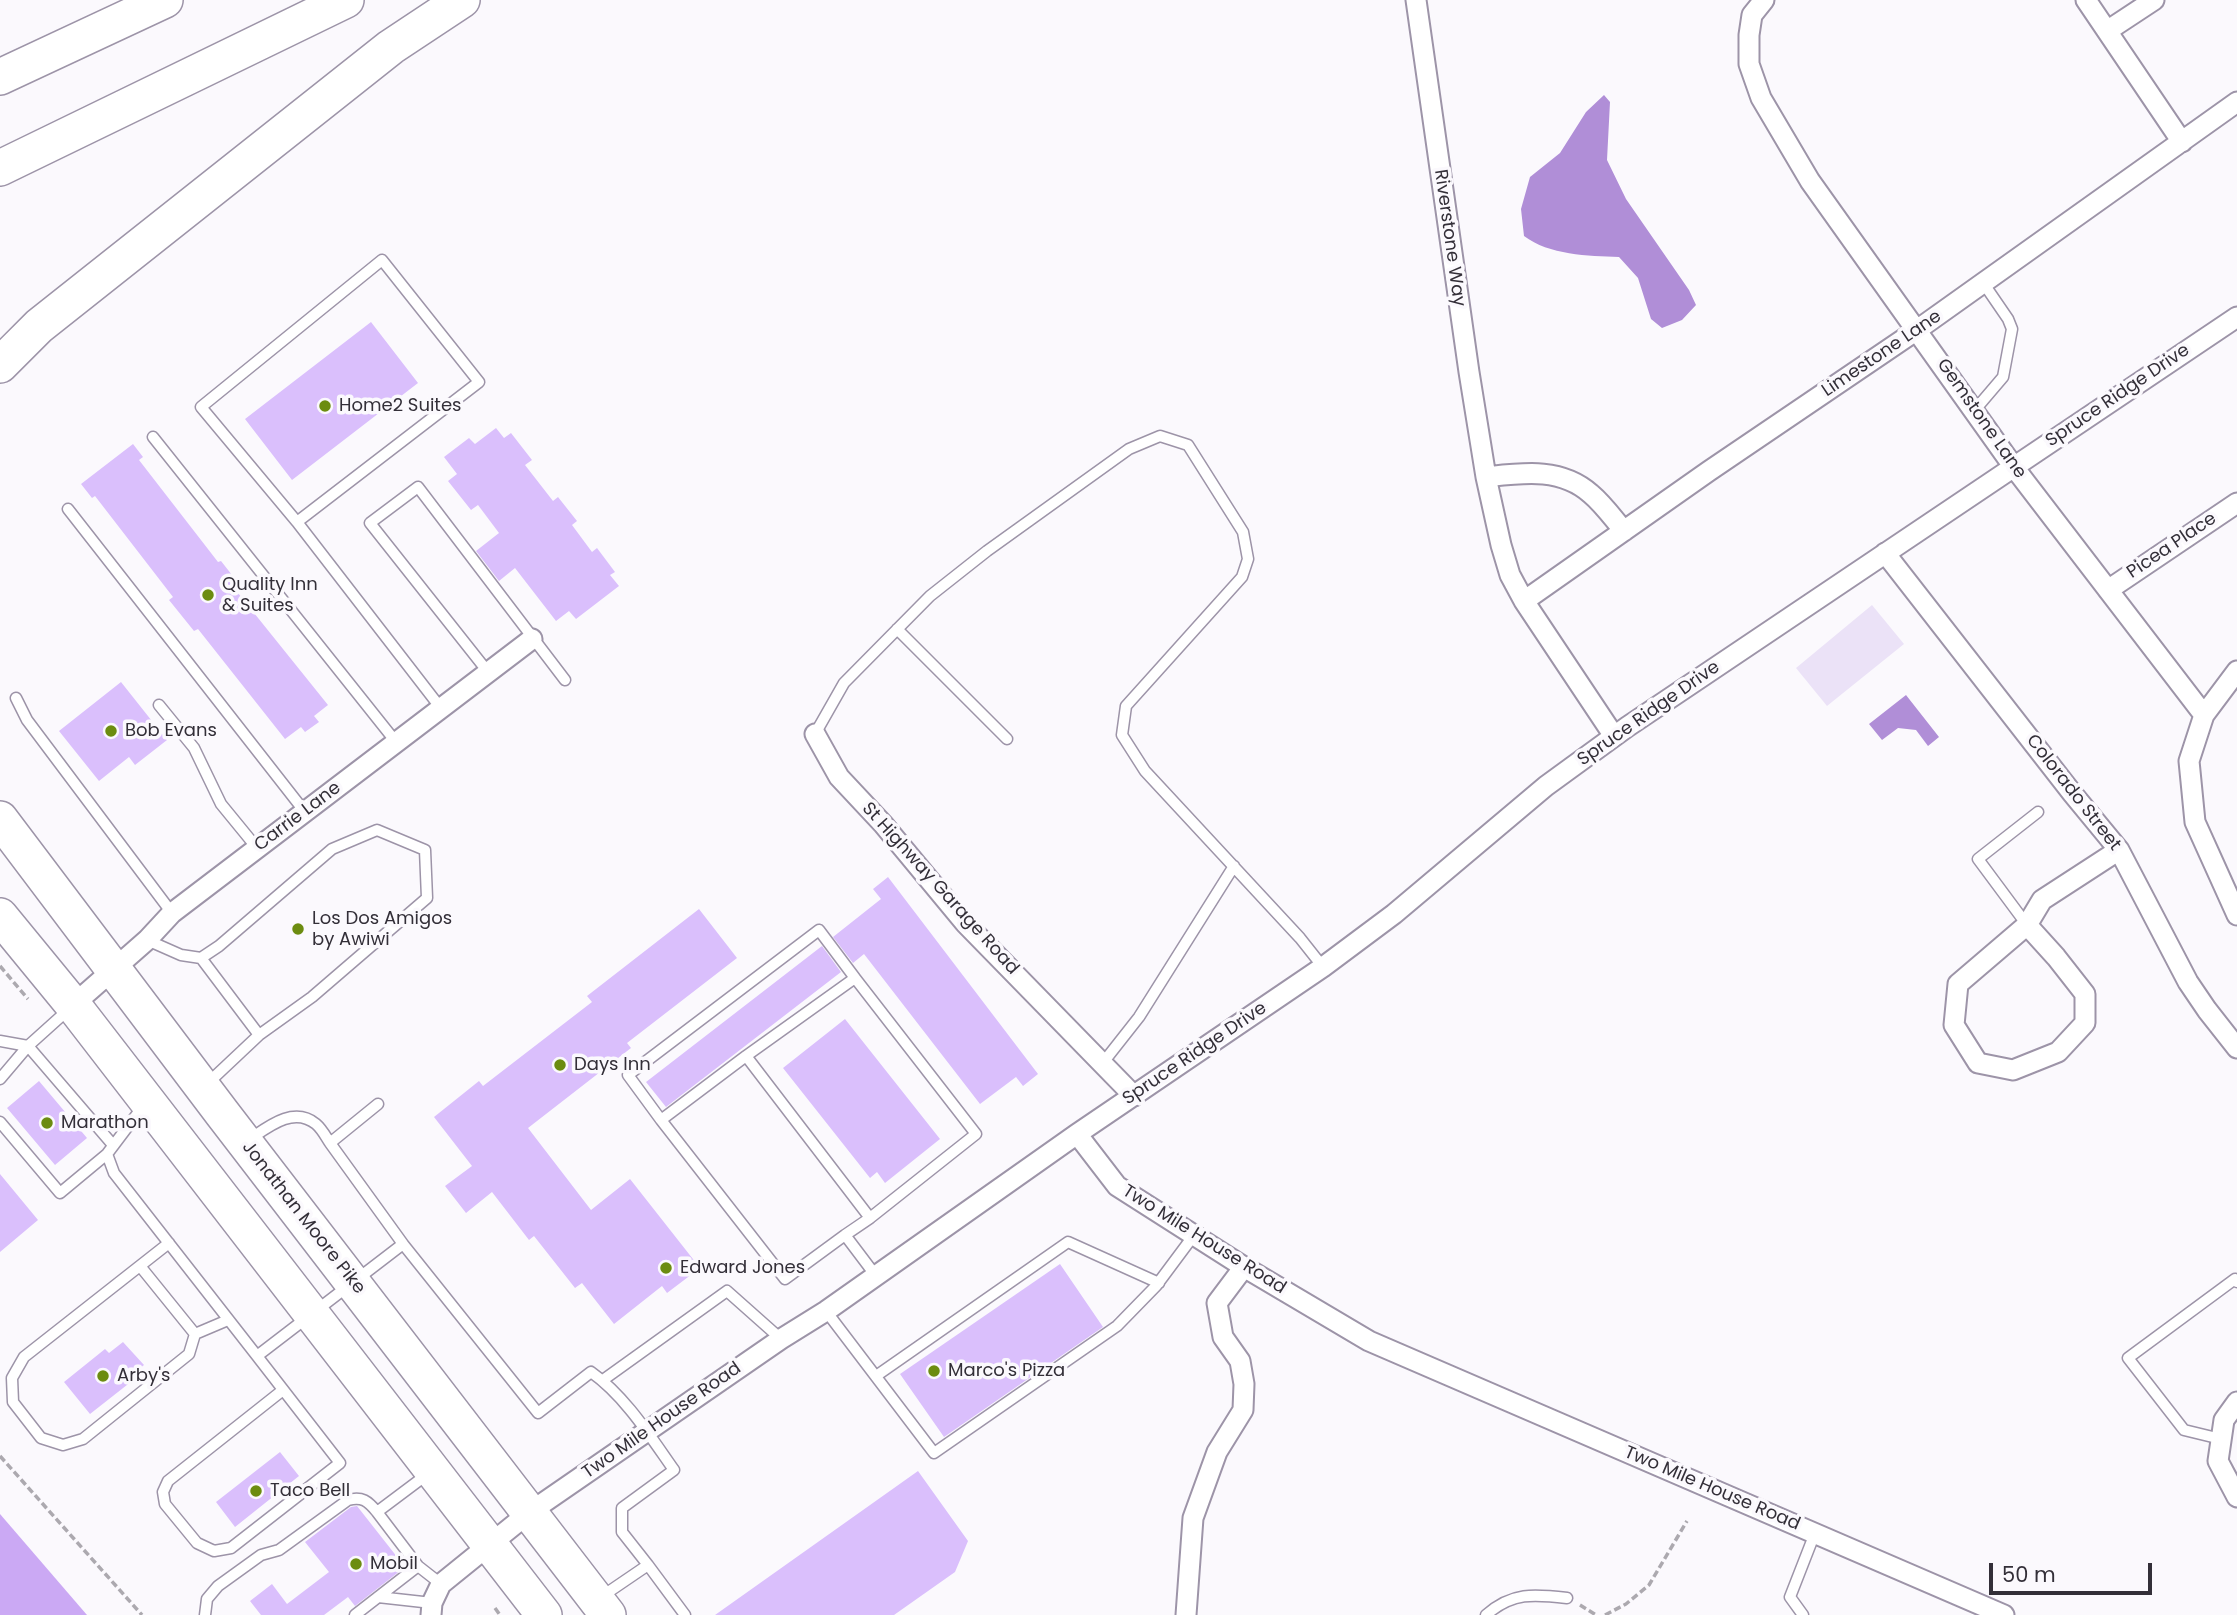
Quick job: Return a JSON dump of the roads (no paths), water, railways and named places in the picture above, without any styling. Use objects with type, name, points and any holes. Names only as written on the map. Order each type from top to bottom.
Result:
[{"type":"highway","points":[[0,77],[165,0]]},
{"type":"highway","points":[[0,168],[346,0]]},
{"type":"highway","points":[[0,365],[39,326],[391,47],[463,0]]},
{"type":"highway","points":[[0,348],[39,326]]},
{"type":"highway","name":"Jonathan Moore Pike","points":[[0,819],[602,1608]]},
{"type":"highway","points":[[0,916],[62,1016],[147,1102],[544,1615]]},
{"type":"street","name":"Riverstone Way","points":[[1416,0],[1486,477],[1500,545],[1510,575],[1524,601],[1614,736]]},
{"type":"street","name":"Gemstone Lane","points":[[1764,0],[1752,15],[1749,64],[1761,98],[1810,181],[2013,466],[2204,715]]},
{"type":"street","points":[[2086,0],[2182,142]]},
{"type":"street","points":[[2107,31],[2154,0]]},
{"type":"street","name":"Limestone Lane","points":[[1524,601],[1983,284],[2237,102]]},
{"type":"street","name":"Spruce Ridge Drive","points":[[1077,1134],[1323,967],[1394,914],[1546,786],[1614,736],[2237,317]]},
{"type":"street","points":[[1486,477],[1535,472],[1566,478],[1590,492],[1624,531]]},
{"type":"street","name":"Picea Place","points":[[2108,590],[2237,503]]},
{"type":"street","name":"Colorado Street","points":[[1885,553],[2119,850],[2188,982],[2237,1048]]},
{"type":"street","name":"Carrie Lane","points":[[62,1016],[147,940],[172,913],[532,639]]},
{"type":"street","points":[[2237,671],[2204,715],[2189,761],[2195,822],[2237,915]]},
{"type":"street","name":"St Highway Garage Road","points":[[815,734],[839,777],[883,824],[965,923],[1134,1096]]},
{"type":"street","points":[[2027,925],[2085,994],[2085,1023],[2058,1052],[2013,1070],[1978,1063],[1954,1024],[1958,984],[2027,925],[2042,900],[2119,850]]},
{"type":"street","name":"Two Mile House Road","points":[[441,1584],[530,1513],[781,1339],[826,1311],[1077,1134],[1117,1186],[1244,1268],[1369,1341],[2004,1615]]},
{"type":"street","points":[[1186,1615],[1194,1518],[1217,1452],[1242,1410],[1244,1384],[1240,1361],[1223,1337],[1217,1303],[1244,1268]]},
{"type":"street","points":[[2237,1402],[2224,1420],[2218,1461],[2237,1497]]},
{"type":"street","points":[[431,1609],[441,1584]]},
{"type":"lane","points":[[297,522],[479,382],[382,260],[201,407],[297,522],[440,707]]},
{"type":"lane","points":[[1974,411],[2003,377],[2011,329],[2008,319],[1983,284]]},
{"type":"lane","points":[[815,734],[844,684],[930,596],[987,551],[1129,449],[1160,436],[1188,445],[1243,532],[1248,559],[1242,577],[1126,706],[1122,735],[1145,771],[1300,938],[1323,967]]},
{"type":"lane","points":[[153,437],[396,742]]},
{"type":"lane","points":[[488,672],[370,523],[418,487],[565,680]]},
{"type":"lane","points":[[68,509],[305,812]]},
{"type":"lane","points":[[897,629],[1007,739]]},
{"type":"lane","points":[[16,698],[26,720],[172,913]]},
{"type":"lane","points":[[159,705],[194,748],[221,804],[257,848]]},
{"type":"lane","points":[[2027,925],[1978,859],[2038,812]]},
{"type":"lane","points":[[147,940],[181,956],[201,958],[219,946],[332,849],[377,830],[425,850],[427,898],[312,997],[260,1035],[203,1088]]},
{"type":"lane","points":[[1102,1064],[1139,1017],[1234,866]]},
{"type":"lane","points":[[819,930],[855,978],[976,1134],[870,1218],[785,1279],[628,1075],[819,930]]},
{"type":"lane","points":[[201,958],[260,1035]]},
{"type":"lane","points":[[661,1120],[855,978]]},
{"type":"lane","points":[[0,1079],[28,1046],[62,1016]]},
{"type":"lane","points":[[0,1041],[28,1046],[110,1150],[114,1173],[340,1463],[231,1548],[214,1551],[197,1543],[165,1504],[163,1492],[169,1481],[283,1390]]},
{"type":"lane","points":[[747,1056],[870,1218]]},
{"type":"lane","points":[[0,1122],[60,1192],[110,1150],[147,1102]]},
{"type":"lane","points":[[330,1143],[378,1104]]},
{"type":"lane","points":[[245,1142],[277,1121],[298,1116],[316,1124],[403,1244],[538,1413],[591,1372],[603,1380],[647,1432],[674,1470],[622,1508],[622,1532],[685,1615]]},
{"type":"lane","points":[[845,1235],[876,1276]]},
{"type":"lane","points":[[826,1311],[934,1453],[1117,1326],[1159,1283],[1194,1235]]},
{"type":"lane","points":[[877,1376],[1068,1242],[1159,1283]]},
{"type":"lane","points":[[169,1243],[24,1357],[12,1378],[13,1402],[41,1438],[63,1445],[83,1438],[188,1354],[195,1334],[228,1320]]},
{"type":"lane","points":[[257,1356],[403,1244]]},
{"type":"lane","points":[[140,1266],[195,1334]]},
{"type":"lane","points":[[2221,1439],[2184,1430],[2128,1358],[2235,1279],[2237,1282]]},
{"type":"lane","points":[[603,1380],[727,1291],[781,1339]]},
{"type":"lane","points":[[377,1512],[432,1470]]},
{"type":"lane","points":[[205,1615],[207,1599],[218,1586],[261,1555],[279,1550],[348,1500],[358,1497],[369,1502],[418,1566],[441,1584]]},
{"type":"lane","points":[[1803,1615],[1790,1597],[1815,1533]]},
{"type":"lane","points":[[355,1615],[418,1566]]},
{"type":"lane","points":[[602,1608],[648,1566]]},
{"type":"lane","points":[[1486,1615],[1501,1602],[1535,1595],[1567,1598]]},
{"type":"lane","points":[[378,1597],[431,1609]]},
{"type":"place","name":"Home2 Suites","points":[[325,406]]},
{"type":"place","name":"Quality Inn & Suites","points":[[208,595]]},
{"type":"place","name":"Bob Evans","points":[[111,731]]},
{"type":"place","name":"Los Dos Amigos by Awiwi","points":[[298,929]]},
{"type":"place","name":"Days Inn","points":[[560,1065]]},
{"type":"place","name":"Marathon","points":[[47,1123]]},
{"type":"place","name":"Edward Jones","points":[[666,1268]]},
{"type":"place","name":"Marco's Pizza","points":[[934,1371]]},
{"type":"place","name":"Arby's","points":[[103,1376]]},
{"type":"place","name":"Taco Bell","points":[[256,1491]]},
{"type":"place","name":"Mobil","points":[[356,1564]]}]
